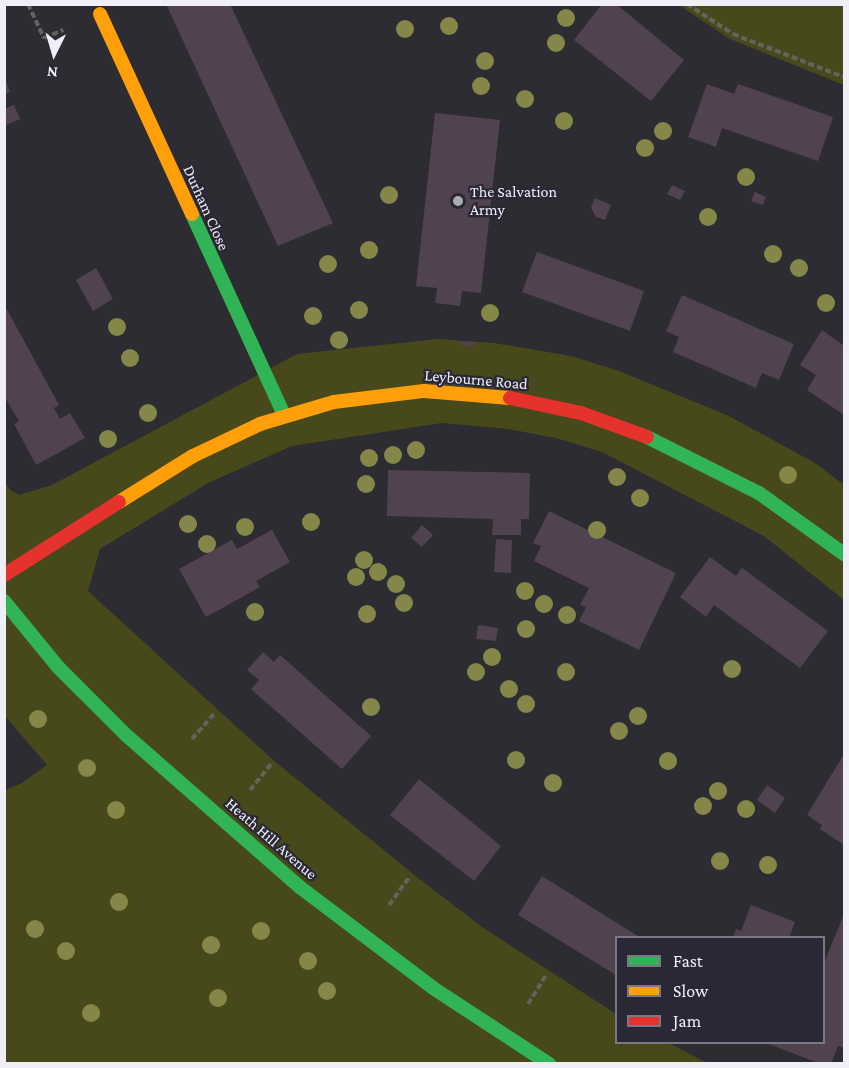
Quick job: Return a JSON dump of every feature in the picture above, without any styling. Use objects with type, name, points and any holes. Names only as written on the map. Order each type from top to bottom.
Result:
[{"type":"street","name":"Durham Close","points":[[100,14],[284,415]]},
{"type":"street","name":"Leybourne Road","points":[[4,575],[193,456],[284,415],[334,402],[424,391],[497,394],[560,407],[640,434],[715,469],[803,521],[844,554]]},
{"type":"street","name":"Heath Hill Avenue","points":[[4,601],[58,667],[126,735],[301,888],[433,988],[549,1064]]},
{"type":"path","points":[[687,4],[733,34],[844,77]]},
{"type":"shaded area","points":[[679,5],[844,5],[844,85],[730,39]]},
{"type":"shaded area","points":[[437,339],[494,343],[571,356],[619,371],[729,416],[815,463],[844,485],[844,600],[764,536],[602,452],[556,438],[508,429],[442,423],[292,446],[208,483],[100,549],[88,591],[272,759],[413,874],[482,927],[615,1013],[615,1044],[671,1044],[707,1063],[5,1063],[5,790],[22,783],[47,765],[5,716],[4,480],[10,490],[19,495],[52,485],[297,354]]},
{"type":"building","points":[[166,4],[230,4],[333,223],[278,246]]},
{"type":"building","points":[[602,4],[616,4],[684,60],[651,101],[574,40]]},
{"type":"building","points":[[5,78],[10,92],[5,94]]},
{"type":"building","points":[[707,84],[734,94],[738,84],[833,117],[818,161],[722,128],[716,147],[688,137]]},
{"type":"building","points":[[14,105],[20,119],[4,126],[4,109]]},
{"type":"building","name":"The Salvation Army","points":[[435,113],[500,120],[481,293],[462,291],[460,306],[435,303],[437,288],[416,286]]},
{"type":"building","points":[[672,185],[685,191],[680,200],[667,194]]},
{"type":"building","points":[[755,192],[766,197],[763,205],[751,201]]},
{"type":"building","points":[[595,198],[611,205],[605,220],[596,217],[591,208]]},
{"type":"building","points":[[537,252],[644,291],[630,331],[522,292]]},
{"type":"building","points":[[96,268],[113,299],[93,311],[76,280]]},
{"type":"building","points":[[682,295],[794,344],[779,380],[762,373],[756,388],[673,352],[679,337],[666,331]]},
{"type":"building","points":[[4,304],[59,405],[54,408],[60,419],[70,413],[85,438],[36,465],[14,424],[19,421],[4,396]]},
{"type":"building","points":[[822,330],[844,346],[844,415],[807,390],[816,375],[800,365]]},
{"type":"building","points":[[461,341],[475,342],[475,346],[461,345]]},
{"type":"building","points":[[388,470],[530,473],[529,519],[521,519],[521,535],[492,535],[493,519],[387,516]]},
{"type":"building","points":[[549,511],[676,573],[639,650],[579,621],[586,607],[580,605],[589,588],[534,561],[541,546],[533,543]]},
{"type":"building","points":[[422,525],[433,535],[422,547],[411,538]]},
{"type":"building","points":[[272,530],[290,562],[256,581],[260,587],[206,617],[179,569],[232,540],[237,549]]},
{"type":"building","points":[[496,539],[512,540],[511,573],[494,572]]},
{"type":"building","points":[[710,557],[736,576],[742,568],[828,631],[800,668],[714,605],[706,617],[680,597]]},
{"type":"building","points":[[478,625],[498,628],[496,641],[476,639]]},
{"type":"building","points":[[263,652],[274,662],[280,655],[371,736],[342,769],[251,689],[259,680],[247,670]]},
{"type":"building","points":[[844,754],[844,845],[820,829],[822,825],[807,815]]},
{"type":"building","points":[[419,779],[501,846],[474,881],[390,815]]},
{"type":"building","points":[[767,785],[785,798],[775,813],[757,800]]},
{"type":"building","points":[[542,876],[638,936],[615,936],[615,974],[518,915]]},
{"type":"building","points":[[751,905],[795,922],[790,936],[734,936],[736,929],[741,931]]},
{"type":"building","points":[[844,914],[844,1048],[838,1046],[831,1064],[821,1064],[769,1044],[825,1044],[825,961]]},
{"type":"traffic: fast","points":[[192,214],[284,415]]},
{"type":"traffic: fast","points":[[647,437],[759,493],[844,554]]},
{"type":"traffic: fast","points":[[4,601],[58,667],[126,735],[301,888],[433,988],[549,1064]]},
{"type":"traffic: slow","points":[[100,14],[192,214]]},
{"type":"traffic: slow","points":[[119,502],[193,456],[260,424],[334,402],[424,391],[510,398]]},
{"type":"traffic: jam","points":[[510,398],[581,413],[647,437]]},
{"type":"traffic: jam","points":[[4,575],[119,502]]},
{"type":"place","name":"The Salvation Army","points":[[458,201]]}]
